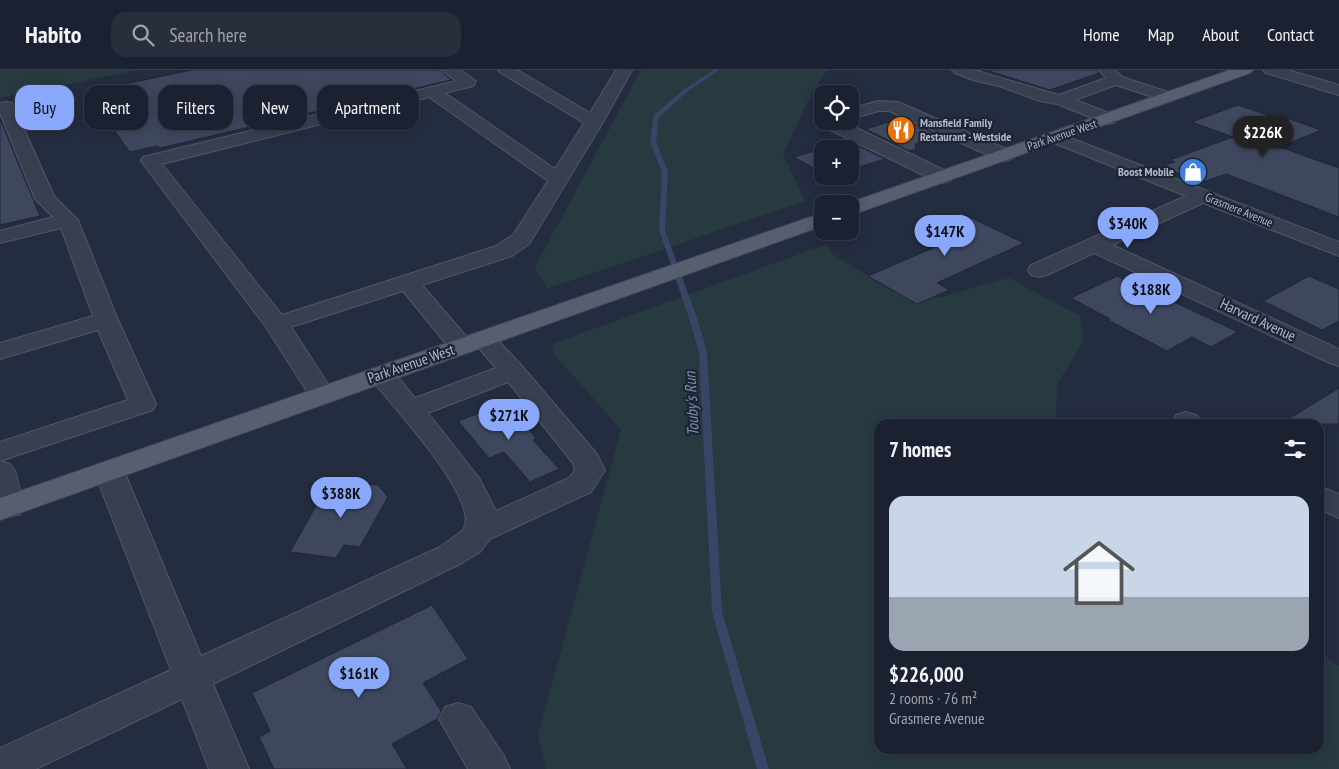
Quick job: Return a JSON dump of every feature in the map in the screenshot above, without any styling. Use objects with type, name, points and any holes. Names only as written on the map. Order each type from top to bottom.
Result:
[{"type":"main road","name":"Park Avenue West","points":[[859,206],[1245,70]]},
{"type":"main road","name":"Park Avenue West","points":[[5,507],[814,222]]},
{"type":"street","points":[[322,395],[277,324],[150,160],[468,82],[449,70]]},
{"type":"street","points":[[506,70],[594,122]]},
{"type":"street","points":[[277,324],[504,251],[521,239],[624,70]]},
{"type":"street","points":[[960,70],[979,77],[1003,82],[1046,98],[1060,100],[1108,119]]},
{"type":"street","points":[[1272,70],[1339,90]]},
{"type":"street","points":[[1060,100],[1112,75],[1168,97]]},
{"type":"street","points":[[432,92],[558,179]]},
{"type":"street","points":[[859,111],[878,106],[892,106],[1004,155]]},
{"type":"street","points":[[0,108],[6,107],[45,200],[68,220],[106,320],[144,404],[0,452]]},
{"type":"street","points":[[844,130],[943,177]]},
{"type":"street","name":"Grasmere Avenue","points":[[1055,137],[1339,250]]},
{"type":"street","points":[[1039,270],[1202,196]]},
{"type":"street","points":[[0,237],[68,220]]},
{"type":"street","name":"Harvard Avenue","points":[[1095,245],[1339,358]]},
{"type":"street","points":[[0,767],[451,555],[470,544],[480,531],[580,485],[590,470],[586,460],[514,371],[472,342],[408,282]]},
{"type":"street","points":[[0,351],[106,320]]},
{"type":"street","points":[[410,410],[514,371]]},
{"type":"street","points":[[381,374],[479,501],[482,516],[480,531]]},
{"type":"street","points":[[0,471],[5,507]]},
{"type":"street","points":[[110,471],[230,769]]},
{"type":"street","points":[[1324,499],[1339,507]]},
{"type":"street","points":[[458,719],[490,769]]},
{"type":"shaded area","points":[[0,70],[138,70],[64,85],[15,85],[15,95],[0,98]]},
{"type":"shaded area","points":[[641,70],[827,70],[818,85],[814,85],[814,91],[783,154],[805,201],[547,289],[535,267]]},
{"type":"shaded area","points":[[827,244],[831,253],[892,291],[940,297],[1009,278],[1080,316],[1084,341],[1057,384],[1056,419],[874,419],[874,754],[1324,754],[1324,656],[1339,666],[1339,769],[546,769],[538,735],[621,430],[554,354],[552,344]]},
{"type":"building","points":[[192,70],[439,70],[451,80],[419,87],[419,85],[317,85],[317,111],[307,114],[307,85],[243,85],[243,129],[160,148],[157,146],[130,152],[114,130],[148,130],[148,85],[120,85]]},
{"type":"building","points":[[986,70],[1097,70],[1099,73],[1050,90]]},
{"type":"building","points":[[1238,105],[1276,118],[1281,116],[1321,130],[1280,147],[1339,168],[1339,217],[1226,174],[1201,183],[1162,166],[1175,162],[1170,160],[1233,137],[1192,122]]},
{"type":"building","points":[[0,119],[40,216],[0,225]]},
{"type":"building","name":"Mansfield Family Restaurant - Westside","points":[[898,119],[906,120],[940,136],[915,144],[916,149],[909,151],[866,129]]},
{"type":"building","points":[[859,146],[885,159],[859,167]]},
{"type":"building","points":[[814,151],[814,168],[794,157]]},
{"type":"building","points":[[961,213],[1024,243],[937,283],[949,290],[917,304],[868,276],[942,244],[936,241],[940,240],[920,230]]},
{"type":"building","points":[[1117,276],[1238,332],[1211,347],[1192,337],[1167,351],[1071,298]]},
{"type":"building","points":[[1309,276],[1339,289],[1339,321],[1322,330],[1263,301]]},
{"type":"building","points":[[1339,388],[1339,424],[1324,424],[1324,419],[1288,419]]},
{"type":"building","points":[[505,403],[530,430],[536,439],[533,440],[559,469],[530,482],[504,452],[489,458],[458,421]]},
{"type":"building","points":[[335,481],[378,485],[388,497],[360,547],[344,545],[336,558],[290,552],[320,499],[323,500]]},
{"type":"building","points":[[432,605],[468,659],[423,683],[441,711],[437,719],[392,744],[407,769],[274,769],[259,737],[270,731],[252,693]]},
{"type":"waterway","name":"Touby's Run","points":[[717,70],[685,91],[656,116],[653,142],[665,172],[662,230],[703,352],[717,612],[763,769]]},
{"type":"place","name":"Mansfield Family Restaurant - Westside","points":[[901,130]]},
{"type":"place","name":"Boost Mobile","points":[[1193,172]]}]
